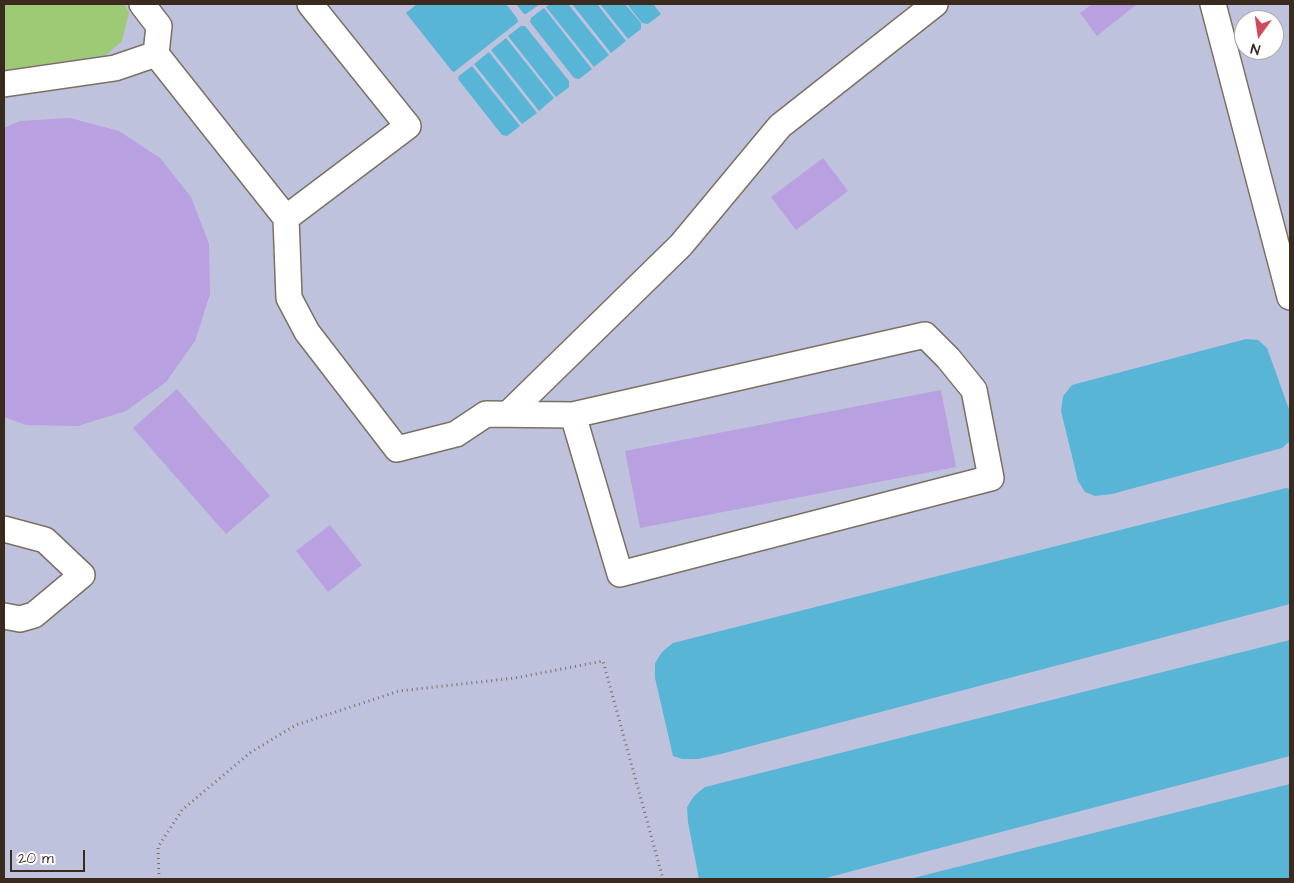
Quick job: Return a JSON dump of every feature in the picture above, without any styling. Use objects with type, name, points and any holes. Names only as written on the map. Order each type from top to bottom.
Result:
[{"type":"lane","points":[[142,4],[159,26],[156,54],[286,218],[285,256],[289,298],[307,332],[397,449],[456,434],[486,414],[574,415],[925,335],[948,358],[974,390],[991,478],[620,574],[574,415]]},
{"type":"lane","points":[[286,218],[408,126],[310,4]]},
{"type":"lane","points":[[508,414],[681,245],[780,126],[935,4]]},
{"type":"lane","points":[[1213,4],[1290,297]]},
{"type":"lane","points":[[4,84],[115,68],[156,54]]},
{"type":"lane","points":[[4,529],[44,540],[82,574],[34,615],[20,619],[4,616]]},
{"type":"path","points":[[159,879],[158,847],[182,810],[251,752],[296,725],[399,691],[515,678],[603,661],[663,879]]},
{"type":"shaded area","points":[[4,4],[1290,4],[1290,879],[4,879]]},
{"type":"green space","points":[[4,4],[124,4],[129,13],[122,41],[106,55],[4,70]]},
{"type":"water","points":[[417,4],[506,4],[518,22],[454,72],[406,13]]},
{"type":"water","points":[[516,4],[540,4],[524,14]]},
{"type":"water","points":[[550,4],[568,4],[609,55],[594,67],[546,7]]},
{"type":"water","points":[[572,4],[597,4],[626,41],[611,53]]},
{"type":"water","points":[[600,4],[625,4],[641,23],[641,29],[628,39]]},
{"type":"water","points":[[627,4],[653,4],[661,14],[648,24],[642,23]]},
{"type":"water","points":[[544,8],[592,69],[579,79],[574,78],[530,22],[531,18]]},
{"type":"water","points":[[521,26],[525,26],[569,81],[569,87],[556,97],[508,36]]},
{"type":"water","points":[[506,38],[554,98],[539,111],[491,50]]},
{"type":"water","points":[[489,52],[537,113],[522,124],[474,64]]},
{"type":"water","points":[[472,66],[520,126],[507,136],[502,135],[458,79],[459,76]]},
{"type":"water","points":[[1246,339],[1258,340],[1267,348],[1290,412],[1290,441],[1282,448],[1112,494],[1095,496],[1085,492],[1078,481],[1061,411],[1063,396],[1072,385]]},
{"type":"water","points":[[1286,488],[1290,489],[1290,604],[721,754],[698,759],[682,759],[673,756],[655,678],[655,663],[662,652],[673,643]]},
{"type":"water","points":[[1290,640],[1290,756],[822,879],[699,879],[687,807],[694,796],[705,787]]},
{"type":"water","points":[[1290,784],[1290,879],[909,879]]},
{"type":"building","points":[[1092,4],[1137,4],[1097,36],[1080,13]]},
{"type":"building","points":[[70,118],[119,131],[160,158],[191,197],[209,244],[210,294],[195,341],[166,382],[126,411],[78,426],[26,425],[4,417],[4,128],[20,121]]},
{"type":"building","points":[[823,158],[848,191],[796,230],[771,197]]},
{"type":"building","points":[[177,389],[270,496],[226,534],[133,428]]},
{"type":"building","points":[[941,390],[956,467],[640,528],[625,451]]},
{"type":"building","points":[[330,525],[362,565],[328,592],[296,551]]}]
